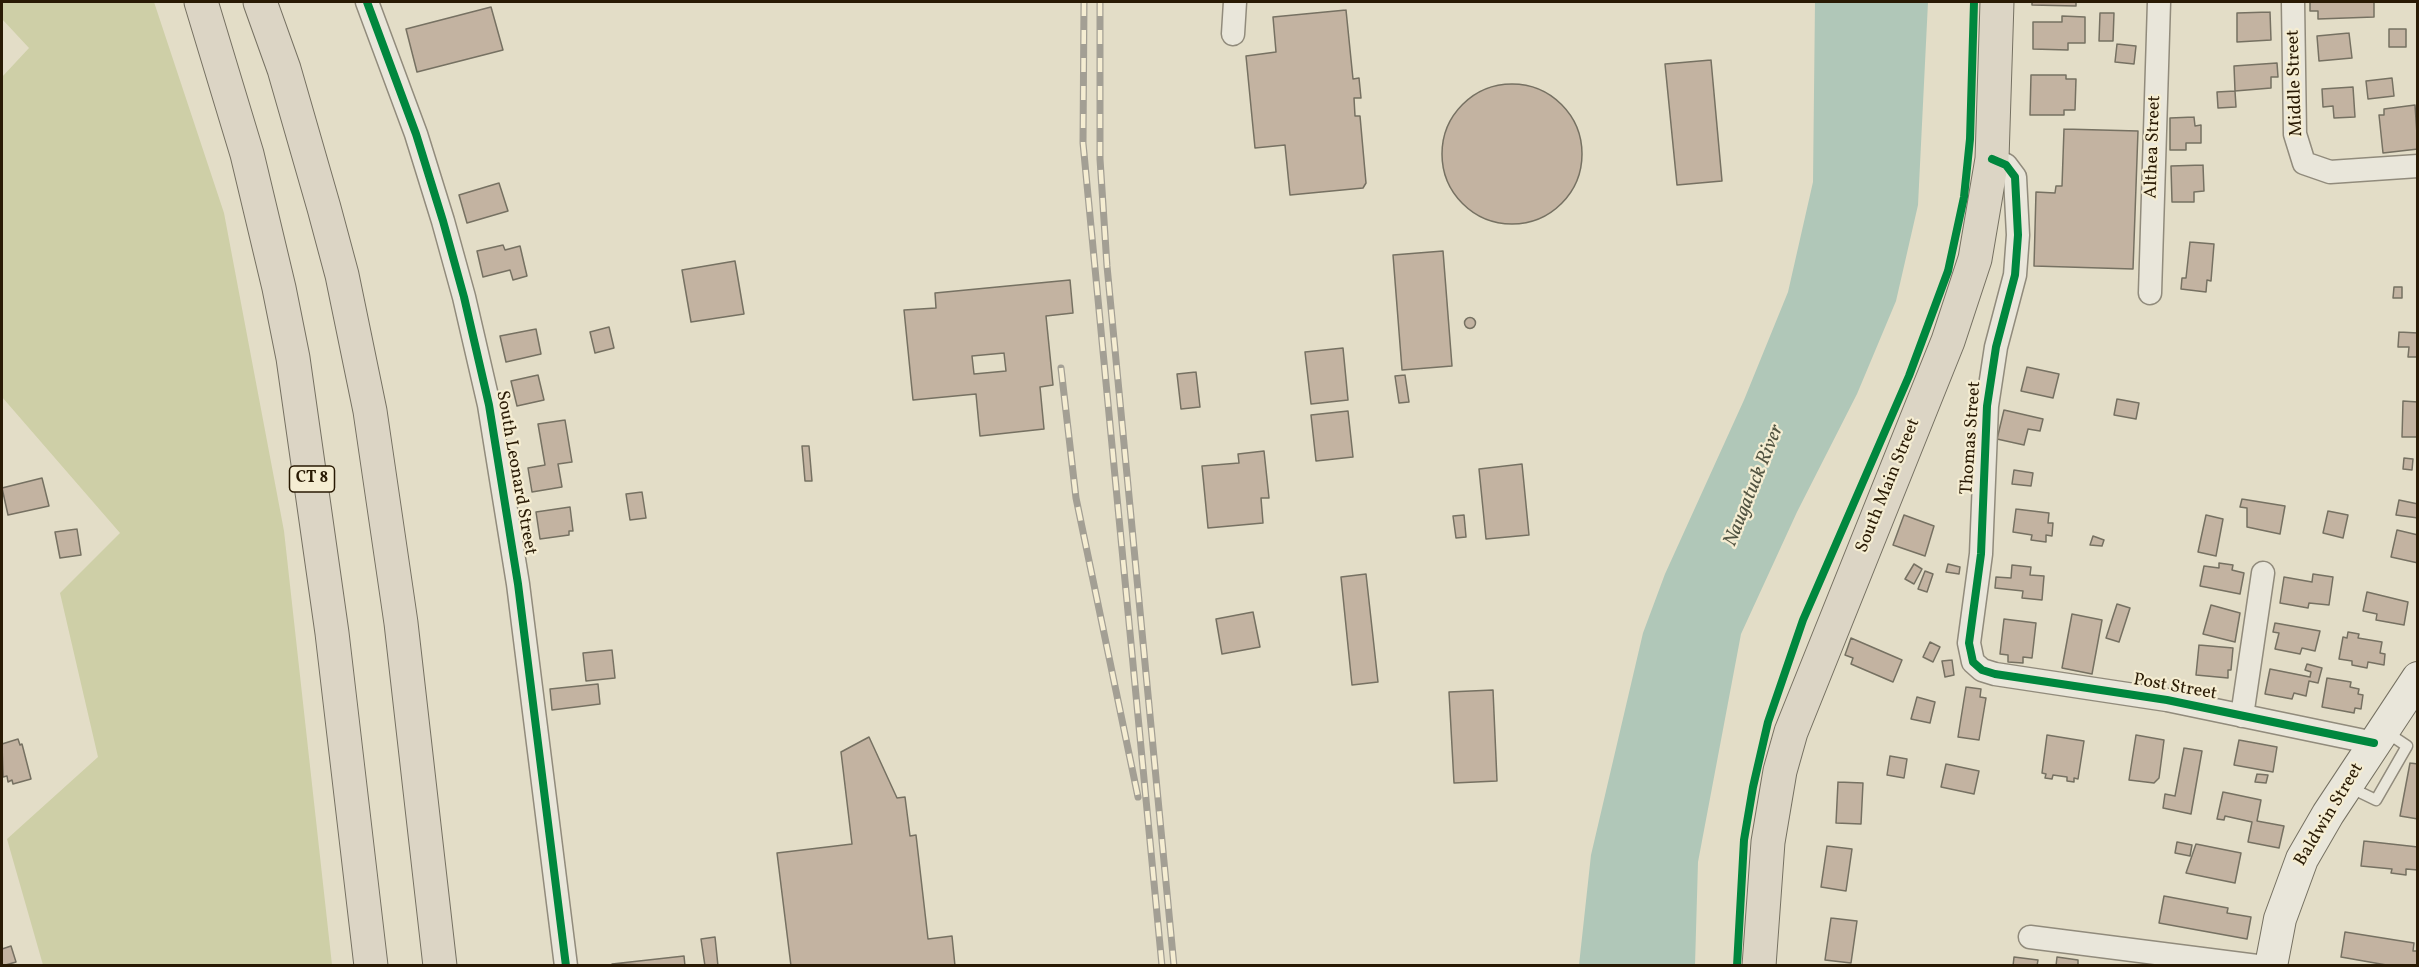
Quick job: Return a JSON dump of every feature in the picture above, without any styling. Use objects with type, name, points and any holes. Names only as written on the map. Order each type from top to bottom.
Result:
[{"type":"main road","name":"CT 8","points":[[201,2],[253,177],[279,288],[292,358],[332,633],[370,966]]},
{"type":"main road","points":[[260,2],[287,79],[327,219],[342,275],[370,411],[401,623],[440,966]]},
{"type":"main road","name":"South Main Street","points":[[1759,966],[1768,842],[1785,752],[1804,693],[1960,308],[1981,233],[1992,159],[1997,2]]},
{"type":"main road","name":"Baldwin Street","points":[[2271,966],[2280,919],[2295,874],[2313,838],[2346,785],[2395,742],[2418,678]]},
{"type":"street","name":"South Leonard Street","points":[[367,2],[437,198],[464,297],[491,415],[518,584],[566,966]]},
{"type":"street","points":[[1233,34],[1235,2]]},
{"type":"street","name":"Althea Street","points":[[2150,293],[2159,2]]},
{"type":"street","name":"Middle Street","points":[[2293,2],[2295,134],[2304,163],[2330,172],[2418,166]]},
{"type":"street","name":"Thomas Street","points":[[1973,662],[1969,643],[1981,554],[1987,406],[1996,347],[2015,275],[2018,235],[2015,177],[2007,165],[1992,159]]},
{"type":"street","points":[[2242,716],[2263,573]]},
{"type":"street","name":"Post Street","points":[[1973,662],[1982,669],[1995,674],[2167,700],[2242,716],[2395,742]]},
{"type":"street","points":[[2030,937],[2217,963],[2257,966]]},
{"type":"green space","points":[[2,2],[154,2],[224,213],[284,531],[332,965],[43,965],[7,839],[98,757],[60,593],[120,533],[2,397],[2,77],[29,48],[2,19]]},
{"type":"water","name":"Naugatuck River","points":[[1815,2],[1928,2],[1918,205],[1896,301],[1857,394],[1797,512],[1741,634],[1698,862],[1695,965],[1579,965],[1591,855],[1643,633],[1665,574],[1744,400],[1788,292],[1813,182]]},
{"type":"building","points":[[2032,2],[2076,2],[2076,6],[2032,5]]},
{"type":"building","points":[[2310,2],[2374,2],[2374,17],[2318,19],[2318,11],[2310,11]]},
{"type":"building","points":[[491,7],[503,50],[417,72],[406,29]]},
{"type":"building","points":[[1346,10],[1353,79],[1359,78],[1361,98],[1354,98],[1355,116],[1360,116],[1366,183],[1363,188],[1290,195],[1285,145],[1255,148],[1246,56],[1276,52],[1273,17]]},
{"type":"building","points":[[2270,12],[2271,40],[2237,42],[2237,13]]},
{"type":"building","points":[[2100,13],[2114,13],[2113,41],[2099,41]]},
{"type":"building","points":[[2062,16],[2085,17],[2085,43],[2068,43],[2068,50],[2033,49],[2033,22],[2062,22]]},
{"type":"building","points":[[2389,29],[2406,29],[2406,47],[2389,47]]},
{"type":"building","points":[[2349,33],[2352,58],[2319,61],[2317,36]]},
{"type":"building","points":[[2117,44],[2136,46],[2134,64],[2115,62]]},
{"type":"building","points":[[1711,60],[1722,181],[1677,185],[1665,64]]},
{"type":"building","points":[[2277,63],[2278,77],[2271,77],[2271,88],[2235,91],[2234,66]]},
{"type":"building","points":[[2031,75],[2066,75],[2066,79],[2076,79],[2075,110],[2064,110],[2064,115],[2030,115]]},
{"type":"building","points":[[2392,78],[2394,96],[2368,99],[2366,81]]},
{"type":"building","points":[[1512,84],[1539,89],[1562,104],[1577,127],[1582,154],[1577,181],[1562,204],[1539,219],[1512,224],[1485,219],[1462,204],[1447,181],[1442,154],[1447,127],[1462,104],[1485,89]]},
{"type":"building","points":[[2353,87],[2355,117],[2334,118],[2333,106],[2323,107],[2322,89]]},
{"type":"building","points":[[2235,91],[2236,107],[2218,108],[2217,92]]},
{"type":"building","points":[[2415,105],[2418,149],[2383,153],[2379,115],[2384,115],[2384,109]]},
{"type":"building","points":[[2194,117],[2195,126],[2201,125],[2201,143],[2186,143],[2186,150],[2170,150],[2170,118]]},
{"type":"building","points":[[2064,129],[2138,131],[2133,269],[2034,266],[2036,192],[2055,193],[2056,186],[2062,186]]},
{"type":"building","points":[[2203,165],[2204,191],[2194,192],[2194,202],[2172,202],[2171,166]]},
{"type":"building","points":[[499,183],[508,211],[467,223],[459,195]]},
{"type":"building","points":[[2190,242],[2214,244],[2211,281],[2207,280],[2206,292],[2181,289],[2182,278],[2186,278]]},
{"type":"building","points":[[503,245],[505,250],[520,246],[527,276],[513,280],[510,270],[483,277],[477,251]]},
{"type":"building","points":[[1443,251],[1452,366],[1402,370],[1393,255]]},
{"type":"building","points":[[735,261],[744,314],[691,322],[682,270]]},
{"type":"building","points":[[1070,280],[1073,313],[1046,316],[1053,385],[1040,387],[1044,429],[980,436],[976,394],[913,400],[904,310],[936,308],[935,293]],"holes":[[[1004,353],[1006,371],[974,374],[972,356]]]},
{"type":"building","points":[[2394,287],[2402,287],[2402,298],[2393,298]]},
{"type":"building","points":[[1470,317],[1476,323],[1470,329],[1464,323]]},
{"type":"building","points":[[609,327],[614,348],[595,353],[590,332]]},
{"type":"building","points":[[536,329],[541,354],[506,362],[500,336]]},
{"type":"building","points":[[2399,332],[2418,333],[2418,357],[2408,357],[2409,347],[2398,347]]},
{"type":"building","points":[[1343,348],[1348,400],[1311,404],[1305,352]]},
{"type":"building","points":[[2027,367],[2059,374],[2053,398],[2021,391]]},
{"type":"building","points":[[1196,372],[1200,407],[1181,409],[1177,374]]},
{"type":"building","points":[[538,375],[544,400],[517,406],[511,381]]},
{"type":"building","points":[[1405,375],[1409,402],[1399,403],[1395,376]]},
{"type":"building","points":[[2117,399],[2139,403],[2136,419],[2114,415]]},
{"type":"building","points":[[2403,401],[2418,402],[2418,437],[2402,437]]},
{"type":"building","points":[[2004,410],[2043,419],[2040,431],[2028,429],[2024,445],[1997,439]]},
{"type":"building","points":[[1348,411],[1353,457],[1316,461],[1311,415]]},
{"type":"building","points":[[565,420],[572,462],[558,464],[562,487],[532,492],[528,468],[545,465],[538,424]]},
{"type":"building","points":[[802,446],[809,446],[812,481],[805,481]]},
{"type":"building","points":[[1264,451],[1269,498],[1261,498],[1263,523],[1208,528],[1202,466],[1239,463],[1238,454]]},
{"type":"building","points":[[2404,458],[2413,459],[2412,470],[2403,469]]},
{"type":"building","points":[[1522,464],[1529,535],[1486,539],[1479,469]]},
{"type":"building","points":[[2014,470],[2033,473],[2031,486],[2012,484]]},
{"type":"building","points":[[42,478],[49,506],[8,515],[2,488]]},
{"type":"building","points":[[642,492],[646,518],[630,520],[626,494]]},
{"type":"building","points":[[2242,499],[2285,506],[2280,534],[2247,527],[2247,508],[2240,507]]},
{"type":"building","points":[[2399,500],[2418,504],[2418,518],[2396,515]]},
{"type":"building","points":[[570,507],[573,531],[569,531],[569,535],[540,539],[536,512]]},
{"type":"building","points":[[2016,509],[2049,513],[2048,523],[2053,523],[2052,536],[2046,535],[2046,542],[2031,540],[2032,535],[2013,532]]},
{"type":"building","points":[[2328,511],[2348,515],[2343,538],[2323,533]]},
{"type":"building","points":[[1464,515],[1466,537],[1456,538],[1453,516]]},
{"type":"building","points":[[1904,515],[1934,526],[1925,556],[1893,545]]},
{"type":"building","points":[[2206,515],[2223,519],[2216,556],[2198,552]]},
{"type":"building","points":[[77,529],[81,555],[60,558],[55,532]]},
{"type":"building","points":[[2397,530],[2418,535],[2418,563],[2391,557]]},
{"type":"building","points":[[2093,536],[2104,540],[2102,546],[2090,545]]},
{"type":"building","points":[[2219,563],[2233,565],[2232,570],[2244,573],[2240,594],[2200,586],[2204,566],[2219,568]]},
{"type":"building","points":[[1914,564],[1922,569],[1914,584],[1905,579]]},
{"type":"building","points":[[1948,564],[1960,567],[1959,574],[1946,572]]},
{"type":"building","points":[[2012,565],[2031,567],[2030,575],[2044,576],[2042,600],[2022,598],[2023,591],[1995,588],[1996,577],[2011,578]]},
{"type":"building","points":[[1925,571],[1933,574],[1927,592],[1918,589]]},
{"type":"building","points":[[1366,574],[1378,682],[1352,685],[1341,577]]},
{"type":"building","points":[[2313,574],[2333,577],[2329,605],[2309,603],[2308,608],[2280,603],[2284,577],[2312,582]]},
{"type":"building","points":[[2367,592],[2408,602],[2404,625],[2376,620],[2377,614],[2363,611]]},
{"type":"building","points":[[2117,604],[2130,608],[2119,642],[2106,638]]},
{"type":"building","points":[[2211,605],[2240,613],[2235,642],[2203,634]]},
{"type":"building","points":[[1253,612],[1260,647],[1222,654],[1216,619]]},
{"type":"building","points":[[2072,614],[2102,620],[2092,674],[2062,668]]},
{"type":"building","points":[[2004,619],[2036,623],[2032,658],[2023,657],[2023,663],[2008,662],[2008,655],[2000,654]]},
{"type":"building","points":[[2275,623],[2320,631],[2315,651],[2302,648],[2300,654],[2275,649],[2279,633],[2273,632]]},
{"type":"building","points":[[2348,632],[2359,634],[2358,638],[2382,642],[2380,653],[2385,654],[2384,665],[2368,662],[2367,668],[2352,665],[2352,661],[2339,659],[2343,637],[2347,638]]},
{"type":"building","points":[[1851,638],[1902,660],[1893,682],[1851,664],[1853,658],[1845,655]]},
{"type":"building","points":[[1930,642],[1940,647],[1933,662],[1923,657]]},
{"type":"building","points":[[2199,645],[2233,648],[2228,678],[2196,675]]},
{"type":"building","points":[[612,650],[615,678],[586,681],[583,653]]},
{"type":"building","points":[[1952,660],[1954,675],[1945,677],[1942,661]]},
{"type":"building","points":[[2307,664],[2322,668],[2318,683],[2309,681],[2306,696],[2294,693],[2292,699],[2265,694],[2270,669],[2310,677],[2311,672],[2305,670]]},
{"type":"building","points":[[2327,678],[2351,682],[2350,687],[2359,689],[2358,694],[2363,695],[2361,709],[2355,708],[2354,713],[2322,707]]},
{"type":"building","points":[[598,684],[600,704],[552,710],[550,689]]},
{"type":"building","points":[[1966,687],[1981,689],[1980,697],[1986,698],[1979,740],[1958,737]]},
{"type":"building","points":[[1493,690],[1497,781],[1454,783],[1449,692]]},
{"type":"building","points":[[1917,697],[1935,702],[1930,723],[1911,719]]},
{"type":"building","points":[[2047,735],[2084,741],[2078,779],[2074,778],[2074,782],[2067,781],[2067,777],[2053,775],[2052,779],[2045,778],[2046,774],[2042,773]]},
{"type":"building","points":[[2136,735],[2164,740],[2159,778],[2154,783],[2129,780]]},
{"type":"building","points":[[869,737],[897,798],[905,797],[910,836],[916,835],[928,939],[952,936],[955,966],[791,966],[777,853],[852,844],[841,752]]},
{"type":"building","points":[[18,739],[20,745],[22,744],[31,779],[13,784],[12,780],[8,782],[7,776],[3,777],[2,744]]},
{"type":"building","points":[[2239,740],[2277,747],[2273,772],[2234,765]]},
{"type":"building","points":[[2184,748],[2202,751],[2191,814],[2163,808],[2165,794],[2175,796]]},
{"type":"building","points":[[1890,756],[1907,759],[1904,778],[1887,775]]},
{"type":"building","points":[[2410,763],[2418,764],[2418,819],[2400,816]]},
{"type":"building","points":[[1946,764],[1979,771],[1974,794],[1941,787]]},
{"type":"building","points":[[2257,774],[2268,775],[2266,783],[2255,782]]},
{"type":"building","points":[[1838,782],[1863,783],[1861,824],[1836,823]]},
{"type":"building","points":[[2223,792],[2261,800],[2257,821],[2284,826],[2279,848],[2248,842],[2252,822],[2225,816],[2224,820],[2217,819]]},
{"type":"building","points":[[2364,841],[2418,847],[2418,870],[2406,869],[2406,875],[2391,873],[2392,869],[2361,866]]},
{"type":"building","points":[[2177,842],[2192,845],[2190,856],[2175,853]]},
{"type":"building","points":[[2196,844],[2241,853],[2235,883],[2186,873]]},
{"type":"building","points":[[1827,846],[1852,849],[1846,891],[1821,887]]},
{"type":"building","points":[[2164,896],[2228,908],[2227,913],[2251,917],[2247,939],[2159,923]]},
{"type":"building","points":[[1831,918],[1857,921],[1851,963],[1825,960]]},
{"type":"building","points":[[2345,932],[2414,943],[2413,951],[2418,951],[2417,966],[2392,966],[2341,957]]},
{"type":"building","points":[[715,937],[718,966],[705,966],[701,939]]},
{"type":"building","points":[[11,946],[16,962],[2,966],[2,949]]},
{"type":"building","points":[[684,956],[685,966],[612,964]]},
{"type":"building","points":[[2014,957],[2038,960],[2037,966],[2013,966]]},
{"type":"building","points":[[2057,957],[2078,960],[2078,966],[2056,966]]},
{"type":"railway","points":[[1084,2],[1083,143],[1162,966]]},
{"type":"railway","points":[[1100,2],[1100,159],[1107,266],[1174,966]]},
{"type":"railway","points":[[1061,368],[1076,498],[1138,797]]},
{"type":"cycle path","points":[[367,2],[416,134],[443,221],[464,297],[489,405],[518,584],[566,966]]},
{"type":"cycle path","points":[[1737,966],[1744,840],[1768,722],[1803,620],[1909,376],[1948,271],[1964,197],[1970,139],[1974,2]]},
{"type":"cycle path","points":[[1992,159],[2006,165],[2015,177],[2018,235],[2015,275],[1996,347],[1987,406],[1981,554],[1969,643],[1973,662],[1982,670],[1995,674],[2167,700],[2374,743]]}]
